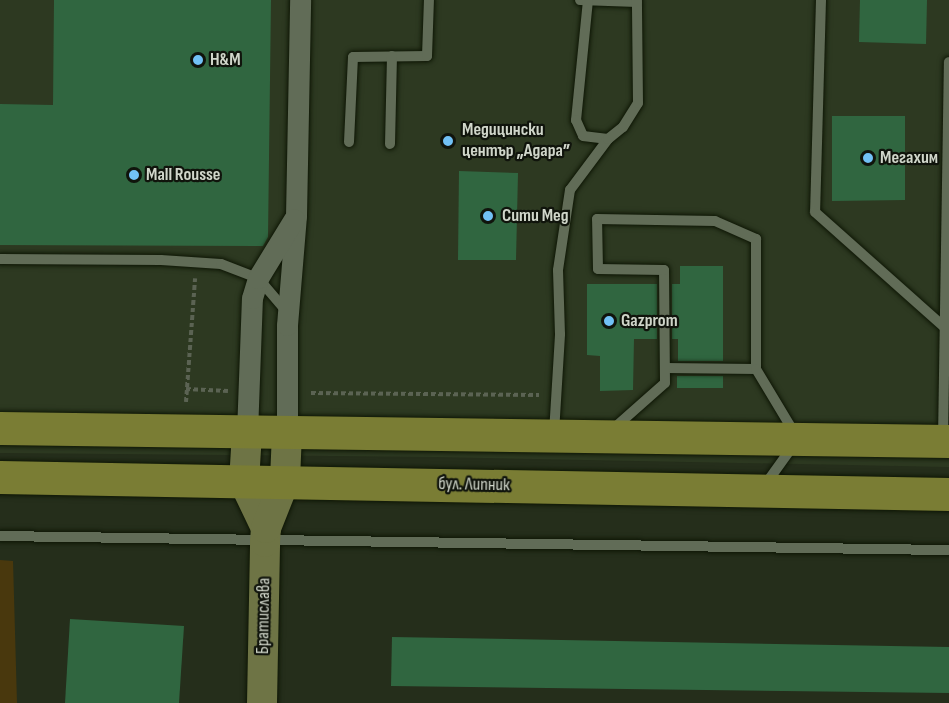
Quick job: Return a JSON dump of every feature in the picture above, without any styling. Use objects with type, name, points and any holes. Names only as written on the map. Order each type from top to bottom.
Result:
[{"type":"main road","points":[[0,428],[946,441]]},
{"type":"main road","name":"бул. Липник","points":[[0,477],[244,482],[285,480],[949,494]]},
{"type":"street","points":[[266,535],[285,480],[287,325],[296,216],[300,0]]},
{"type":"street","points":[[266,535],[244,482],[249,320],[258,278],[296,216]]},
{"type":"street","name":"Братислава","points":[[262,703],[266,535]]},
{"type":"lane","points":[[349,142],[353,57],[427,56],[429,0]]},
{"type":"lane","points":[[554,436],[560,334],[558,270],[570,190],[584,168],[608,138],[623,127],[639,103],[637,1],[580,0]]},
{"type":"lane","points":[[588,0],[576,120],[583,136],[608,138]]},
{"type":"lane","points":[[821,0],[815,213],[947,327]]},
{"type":"lane","points":[[390,144],[392,56]]},
{"type":"lane","points":[[946,441],[949,62]]},
{"type":"lane","points":[[603,437],[665,383],[664,270],[598,269],[597,219],[715,221],[756,239],[756,369],[798,439],[761,491]]},
{"type":"lane","points":[[0,259],[221,264],[258,278],[287,310],[287,325]]},
{"type":"lane","points":[[665,368],[756,369]]},
{"type":"lane","points":[[0,536],[266,535],[949,550]]},
{"type":"path","points":[[187,431],[186,389],[196,262]]},
{"type":"path","points":[[186,389],[248,392]]},
{"type":"path","points":[[311,393],[556,395]]},
{"type":"shaded area","points":[[0,0],[949,0],[949,467],[435,457],[0,453]]},
{"type":"shaded area","points":[[0,560],[13,561],[17,703],[0,703]]},
{"type":"building","name":"Mall Rousse","points":[[54,0],[271,0],[268,237],[263,246],[0,245],[0,104],[53,105]]},
{"type":"building","points":[[860,0],[927,0],[926,44],[859,42]]},
{"type":"building","name":"Мегахим","points":[[832,116],[905,116],[905,200],[832,201]]},
{"type":"building","name":"Сити Мед","points":[[459,171],[518,173],[516,260],[458,260]]},
{"type":"building","points":[[680,266],[723,266],[723,361],[678,361],[678,339],[672,339],[672,284],[680,284]]},
{"type":"building","points":[[587,284],[657,284],[657,339],[634,339],[633,390],[600,391],[600,356],[587,355]]},
{"type":"building","points":[[677,376],[723,376],[723,388],[677,388]]},
{"type":"building","points":[[70,619],[184,626],[179,703],[65,703]]},
{"type":"building","points":[[392,637],[949,647],[949,693],[391,686]]},
{"type":"place","name":"H&M","points":[[198,60]]},
{"type":"place","name":"Медицински център „Адара”","points":[[448,141]]},
{"type":"place","name":"Мегахим","points":[[868,158]]},
{"type":"place","name":"Mall Rousse","points":[[134,175]]},
{"type":"place","name":"Сити Мед","points":[[488,216]]},
{"type":"place","name":"Gazprom","points":[[609,321]]}]
